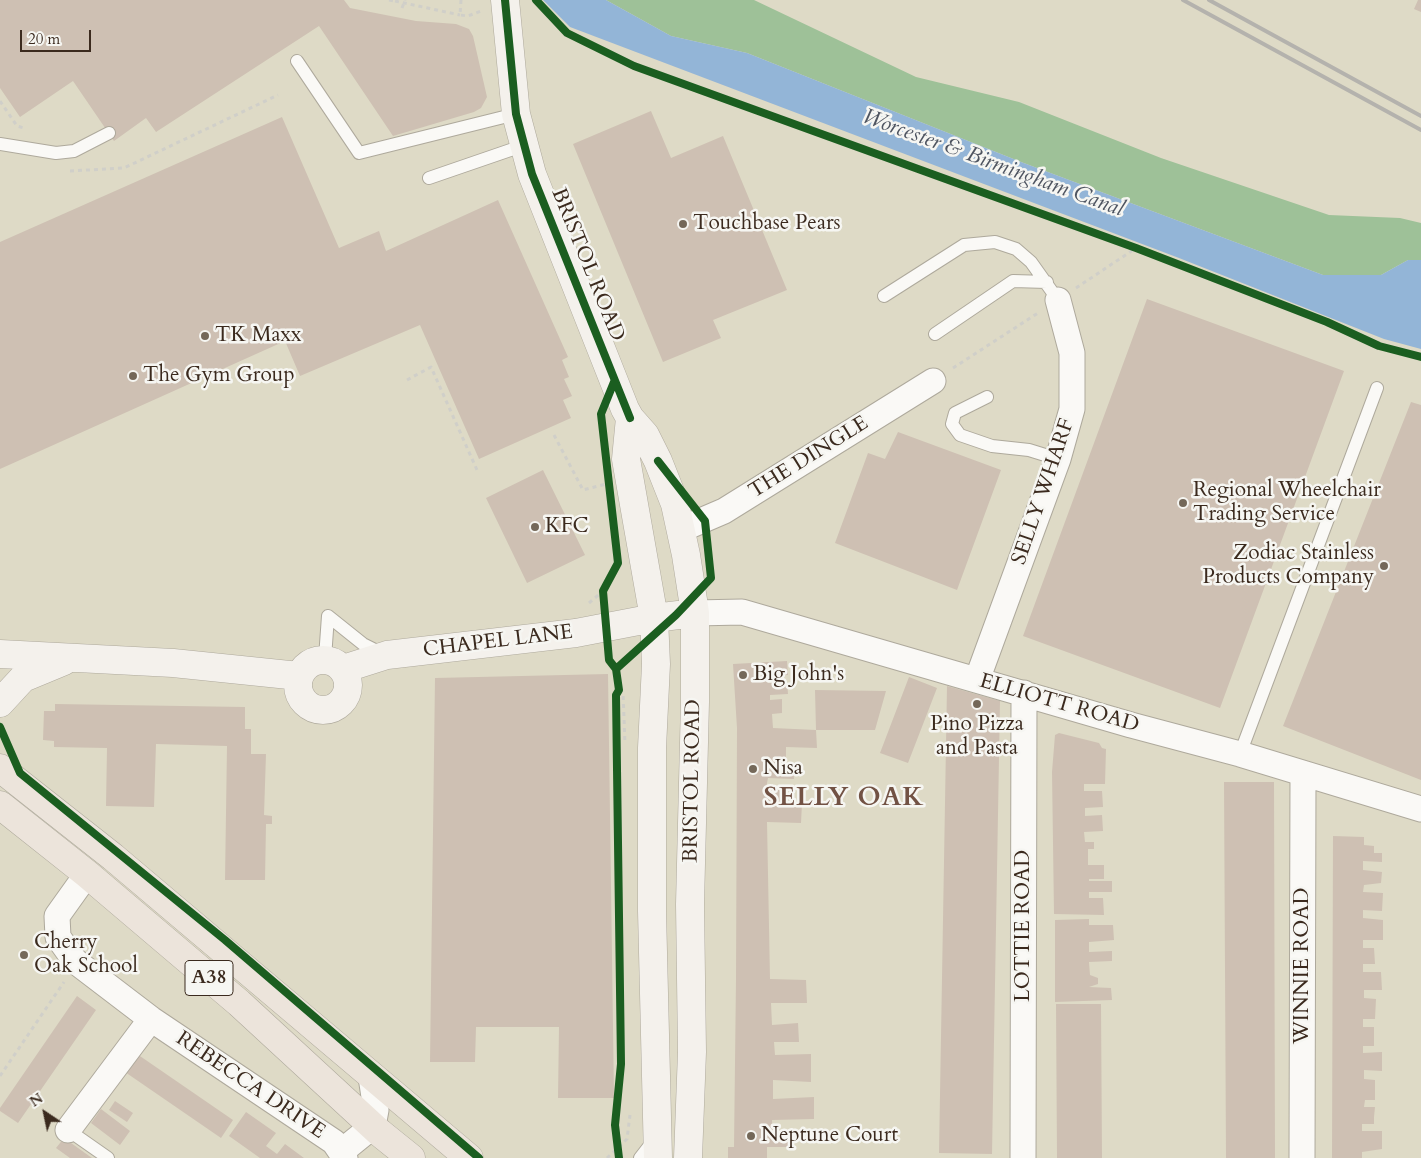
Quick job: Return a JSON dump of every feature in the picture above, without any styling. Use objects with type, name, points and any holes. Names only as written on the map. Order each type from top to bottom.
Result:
[{"type":"highway","name":"A38","points":[[0,768],[121,863],[371,1077],[469,1158]]},
{"type":"highway","name":"A38","points":[[0,806],[87,874],[239,1003],[373,1126],[411,1158]]},
{"type":"main road","name":"BRISTOL ROAD","points":[[496,4],[516,114],[532,174],[630,418],[645,435],[658,461],[675,504],[682,529],[695,613],[696,720],[690,904],[692,1052],[688,1158]]},
{"type":"main road","name":"BRISTOL ROAD","points":[[630,418],[626,459],[654,618],[656,664],[652,748],[652,911],[658,1146]]},
{"type":"main road","name":"CHAPEL LANE","points":[[334,664],[598,619],[654,618],[695,613]]},
{"type":"main road","points":[[0,654],[207,666],[299,676]]},
{"type":"main road","points":[[0,703],[23,678],[72,657]]},
{"type":"main road","points":[[310,664],[334,664],[348,676],[347,694],[338,706],[331,710],[321,711],[305,703],[298,691],[299,676],[310,664]]},
{"type":"street","name":"SELLY WHARF","points":[[977,680],[1058,459],[1072,408],[1072,353],[1052,291]]},
{"type":"street","name":"THE DINGLE","points":[[682,529],[724,511],[933,381]]},
{"type":"street","name":"ELLIOTT ROAD","points":[[695,613],[742,612],[1131,725],[1240,754],[1421,809]]},
{"type":"street","name":"LOTTIE ROAD","points":[[1023,1158],[1024,693]]},
{"type":"street","name":"WINNIE ROAD","points":[[1302,1158],[1303,774]]},
{"type":"street","name":"REBECCA DRIVE","points":[[87,874],[57,916],[58,937],[75,961],[151,1019],[334,1142],[343,1155]]},
{"type":"street","points":[[68,1130],[151,1019]]},
{"type":"street","points":[[343,1155],[373,1126],[376,1110],[371,1077]]},
{"type":"lane","points":[[296,61],[359,153],[516,114]]},
{"type":"lane","points":[[0,144],[56,153],[74,150],[108,133]]},
{"type":"lane","points":[[430,178],[525,145]]},
{"type":"lane","points":[[884,296],[964,245],[995,242],[1016,250],[1031,262],[1052,291]]},
{"type":"lane","points":[[935,334],[1013,281],[1052,291]]},
{"type":"lane","points":[[1240,754],[1377,388]]},
{"type":"lane","points":[[987,396],[955,414],[952,424],[960,435],[992,446],[1028,450],[1058,459]]},
{"type":"lane","points":[[334,664],[328,616],[363,644],[387,655]]},
{"type":"lane","points":[[68,1130],[108,1158]]},
{"type":"lane","points":[[640,1158],[658,1146]]},
{"type":"path","points":[[389,0],[468,16],[496,4]]},
{"type":"path","points":[[402,8],[404,0]]},
{"type":"path","points":[[460,15],[461,0]]},
{"type":"path","points":[[62,170],[79,172],[124,168],[278,96]]},
{"type":"path","points":[[1127,245],[1146,252]]},
{"type":"path","points":[[407,380],[431,367],[477,470]]},
{"type":"path","points":[[554,435],[583,490],[609,484]]},
{"type":"path","points":[[608,474],[610,494]]},
{"type":"path","points":[[598,619],[605,588]]},
{"type":"path","points":[[598,619],[588,604],[605,588]]},
{"type":"path","points":[[616,745],[618,683]]},
{"type":"path","points":[[0,1076],[69,974],[75,961]]},
{"type":"path","points":[[617,1140],[619,1158]]},
{"type":"green space","points":[[606,0],[754,0],[916,77],[1019,102],[1161,158],[1329,215],[1400,218],[1421,223],[1421,260],[1408,260],[1381,275],[1323,275],[1021,162],[747,53],[671,36]]},
{"type":"water","name":"Worcester & Birmingham Canal","points":[[543,0],[606,0],[671,36],[747,53],[1021,162],[1323,275],[1381,275],[1408,260],[1421,260],[1421,349],[1384,339],[1179,258],[570,27]]},
{"type":"building","points":[[0,0],[344,0],[350,8],[416,21],[456,24],[469,29],[473,36],[487,97],[481,108],[474,112],[393,136],[319,26],[156,132],[146,118],[114,141],[73,81],[20,117],[0,88]]},
{"type":"building","points":[[1418,0],[1421,0],[1421,12],[1414,9]]},
{"type":"building","name":"Touchbase Pears","points":[[651,111],[671,158],[723,136],[787,290],[713,320],[721,338],[663,362],[573,144]]},
{"type":"building","points":[[282,117],[339,248],[379,231],[386,251],[498,200],[568,357],[562,360],[569,377],[564,379],[572,396],[563,400],[571,418],[479,459],[420,325],[300,376],[285,341],[0,469],[0,242]]},
{"type":"building","name":"Regional Wheelchair Trading Service","points":[[1147,299],[1344,371],[1220,708],[1023,636]]},
{"type":"building","name":"Zodiac Stainless Products Company","points":[[1411,402],[1421,405],[1421,780],[1283,726]]},
{"type":"building","points":[[898,432],[1001,470],[957,590],[835,543],[868,453],[885,459]]},
{"type":"building","name":"KFC","points":[[543,470],[585,555],[527,583],[486,498]]},
{"type":"building","points":[[787,661],[788,675],[768,676],[768,683],[787,682],[788,694],[770,695],[770,700],[782,699],[782,713],[772,714],[773,728],[816,730],[817,748],[786,747],[786,764],[793,764],[794,779],[768,778],[766,788],[788,787],[787,802],[802,803],[801,823],[767,822],[770,979],[806,980],[807,1003],[771,1003],[772,1025],[798,1023],[799,1042],[774,1042],[775,1055],[811,1054],[811,1082],[773,1080],[773,1099],[814,1097],[814,1119],[772,1120],[773,1135],[789,1134],[789,1147],[767,1147],[767,1158],[728,1158],[728,1147],[734,1147],[736,979],[737,728],[733,664]]},
{"type":"building","points":[[608,674],[614,1098],[558,1098],[559,1027],[476,1027],[475,1062],[430,1062],[435,678]]},
{"type":"building","points":[[909,677],[937,688],[908,763],[880,753]]},
{"type":"building","points":[[947,686],[1000,701],[992,1154],[939,1153]]},
{"type":"building","points":[[815,690],[886,691],[875,730],[816,730]]},
{"type":"building","points":[[55,704],[245,707],[245,729],[251,729],[251,754],[266,754],[264,815],[272,816],[272,824],[266,824],[265,880],[225,880],[227,746],[156,744],[154,807],[106,806],[107,748],[54,747],[54,741],[43,740],[44,711],[55,711]]},
{"type":"building","points":[[1059,733],[1099,743],[1102,748],[1106,749],[1105,784],[1084,784],[1084,791],[1102,791],[1103,807],[1085,808],[1085,816],[1102,815],[1103,831],[1084,832],[1085,842],[1094,842],[1094,849],[1088,849],[1088,865],[1104,865],[1104,879],[1089,879],[1089,881],[1112,881],[1112,892],[1089,892],[1089,898],[1103,898],[1104,915],[1054,914],[1052,772],[1055,735]]},
{"type":"building","points":[[1224,782],[1274,782],[1275,1158],[1226,1158]]},
{"type":"building","points":[[1333,836],[1364,837],[1364,845],[1374,846],[1374,853],[1382,853],[1382,862],[1363,861],[1363,870],[1382,872],[1381,883],[1364,885],[1363,892],[1383,893],[1382,911],[1363,910],[1363,918],[1383,920],[1383,940],[1363,940],[1363,948],[1374,948],[1375,964],[1363,964],[1363,972],[1381,972],[1382,990],[1364,990],[1364,998],[1376,999],[1375,1019],[1363,1019],[1363,1027],[1374,1027],[1374,1046],[1363,1046],[1363,1053],[1382,1052],[1382,1071],[1364,1070],[1364,1079],[1375,1080],[1375,1100],[1365,1100],[1364,1107],[1375,1107],[1374,1124],[1362,1124],[1362,1131],[1382,1131],[1382,1149],[1362,1152],[1362,1158],[1332,1158]]},
{"type":"building","points":[[1089,919],[1089,925],[1113,925],[1114,940],[1089,942],[1089,952],[1112,951],[1112,961],[1089,962],[1090,975],[1098,978],[1098,984],[1089,987],[1111,988],[1112,1000],[1055,1002],[1055,920]]},
{"type":"building","points":[[77,996],[96,1010],[18,1123],[0,1111],[0,1108]]},
{"type":"building","points":[[1056,1004],[1101,1004],[1102,1158],[1057,1158]]},
{"type":"building","points":[[137,1054],[233,1120],[221,1138],[125,1072]]},
{"type":"building","points":[[115,1101],[133,1113],[127,1122],[109,1110]]},
{"type":"building","points":[[101,1109],[130,1131],[120,1145],[91,1123]]},
{"type":"building","points":[[246,1112],[276,1133],[266,1146],[277,1154],[285,1144],[304,1158],[260,1158],[229,1136]]},
{"type":"building","points":[[64,1138],[92,1158],[70,1158],[56,1148]]},
{"type":"railway","points":[[1183,0],[1421,130]]},
{"type":"railway","points":[[1209,0],[1421,116]]},
{"type":"cycle path","points":[[505,0],[516,114],[532,174],[630,418]]},
{"type":"cycle path","points":[[536,0],[567,33],[634,66],[1136,248],[1327,322],[1379,346],[1421,357]]},
{"type":"cycle path","points":[[614,382],[601,414],[618,563],[603,591],[609,660],[616,669],[619,690],[616,695],[621,1064],[615,1125],[619,1158]]},
{"type":"cycle path","points":[[616,669],[676,615],[711,578],[705,521],[658,461]]},
{"type":"cycle path","points":[[0,727],[20,773],[225,940],[479,1158]]},
{"type":"place","name":"Touchbase Pears","points":[[683,224]]},
{"type":"place","name":"TK Maxx","points":[[205,336]]},
{"type":"place","name":"The Gym Group","points":[[133,376]]},
{"type":"place","name":"Regional Wheelchair Trading Service","points":[[1183,503]]},
{"type":"place","name":"KFC","points":[[535,527]]},
{"type":"place","name":"Zodiac Stainless Products Company","points":[[1384,566]]},
{"type":"place","name":"Big John's","points":[[743,675]]},
{"type":"place","name":"Pino Pizza and Pasta","points":[[977,704]]},
{"type":"place","name":"Nisa","points":[[753,769]]},
{"type":"place","name":"Cherry Oak School","points":[[24,955]]},
{"type":"place","name":"Neptune Court","points":[[751,1136]]},
{"type":"district","name":"SELLY OAK","points":[[844,799]]}]
